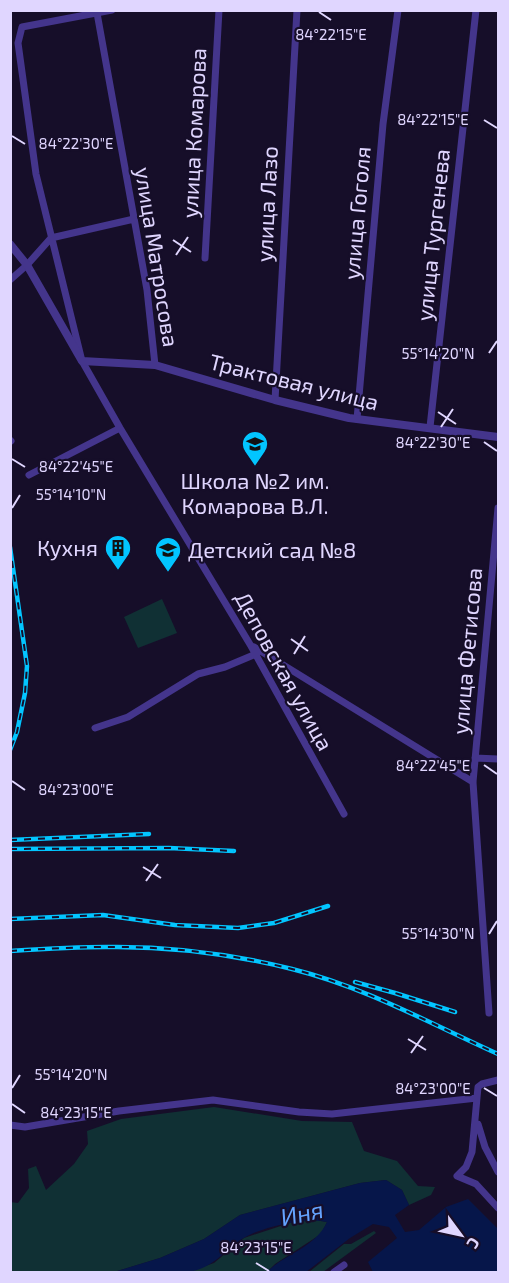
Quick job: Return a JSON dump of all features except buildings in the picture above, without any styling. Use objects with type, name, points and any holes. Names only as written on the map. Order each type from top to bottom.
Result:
[{"type":"street","points":[[97,13],[112,10]]},
{"type":"street","name":"улица Комарова","points":[[205,258],[219,10]]},
{"type":"street","name":"улица Лазо","points":[[275,400],[297,10]]},
{"type":"street","name":"улица Гоголя","points":[[357,419],[383,124],[398,10]]},
{"type":"street","name":"улица Тургенева","points":[[430,428],[476,10]]},
{"type":"street","name":"Деповская улица","points":[[82,361],[36,174],[18,43],[19,31],[22,27],[97,13]]},
{"type":"street","name":"улица Матросова","points":[[97,13],[147,290],[155,364]]},
{"type":"street","points":[[10,280],[51,238],[134,219]]},
{"type":"street","name":"Деповская улица","points":[[10,244],[27,265],[120,428],[256,654],[344,814]]},
{"type":"street","name":"Трактовая улица","points":[[82,361],[155,364],[275,400],[357,419],[498,437]]},
{"type":"street","points":[[28,475],[120,428]]},
{"type":"street","name":"улица Фетисова","points":[[489,1013],[473,782],[498,508]]},
{"type":"street","points":[[251,646],[473,782]]},
{"type":"street","points":[[95,728],[128,717],[198,674],[225,667],[256,654]]},
{"type":"street","points":[[475,758],[498,759]]},
{"type":"street","points":[[498,1080],[478,1087],[472,1152],[466,1167],[457,1176],[476,1184],[498,1208]]},
{"type":"street","points":[[10,1125],[25,1127],[213,1100],[299,1112],[332,1114],[477,1098]]},
{"type":"street","points":[[476,1110],[485,1147],[498,1172]]},
{"type":"street","points":[[334,1272],[344,1265]]},
{"type":"green space","points":[[162,599],[177,633],[138,648],[124,617]]},
{"type":"green space","points":[[214,1107],[302,1121],[352,1122],[364,1151],[397,1161],[418,1186],[435,1187],[431,1195],[409,1205],[402,1190],[386,1180],[360,1183],[240,1215],[204,1239],[160,1258],[114,1272],[11,1272],[10,1202],[18,1203],[29,1188],[28,1169],[36,1166],[46,1190],[74,1164],[88,1144],[87,1131],[121,1119]]},
{"type":"green space","points":[[315,1220],[327,1222],[321,1234],[275,1264],[267,1272],[188,1272],[214,1263],[244,1238],[293,1222]]},
{"type":"green space","points":[[374,1231],[376,1233],[323,1272],[309,1272],[344,1244],[351,1244]]},
{"type":"water","name":"Иня","points":[[386,1180],[402,1190],[409,1205],[395,1215],[405,1232],[419,1230],[446,1207],[468,1199],[498,1229],[498,1272],[373,1272],[368,1262],[397,1238],[389,1227],[373,1224],[350,1238],[306,1272],[267,1272],[316,1238],[327,1222],[307,1221],[283,1224],[250,1235],[210,1264],[196,1270],[171,1274],[114,1272],[160,1258],[204,1239],[240,1215],[360,1183]]},
{"type":"railway","points":[[10,547],[27,666],[25,693],[17,732],[10,750]]},
{"type":"railway","points":[[10,840],[149,834]]},
{"type":"railway","points":[[10,849],[169,848],[234,851]]},
{"type":"railway","points":[[10,919],[103,915],[175,925],[238,928],[274,923],[328,906]]},
{"type":"railway","points":[[10,951],[82,947],[153,948],[223,955],[269,964],[319,977],[372,996],[498,1054]]},
{"type":"railway","points":[[355,982],[455,1012]]},
{"type":"place","name":"Школа №2 им. Комарова В.Л.","points":[[255,467]]},
{"type":"place","name":"Кухня","points":[[118,571]]},
{"type":"place","name":"Детский сад №8","points":[[168,573]]}]
